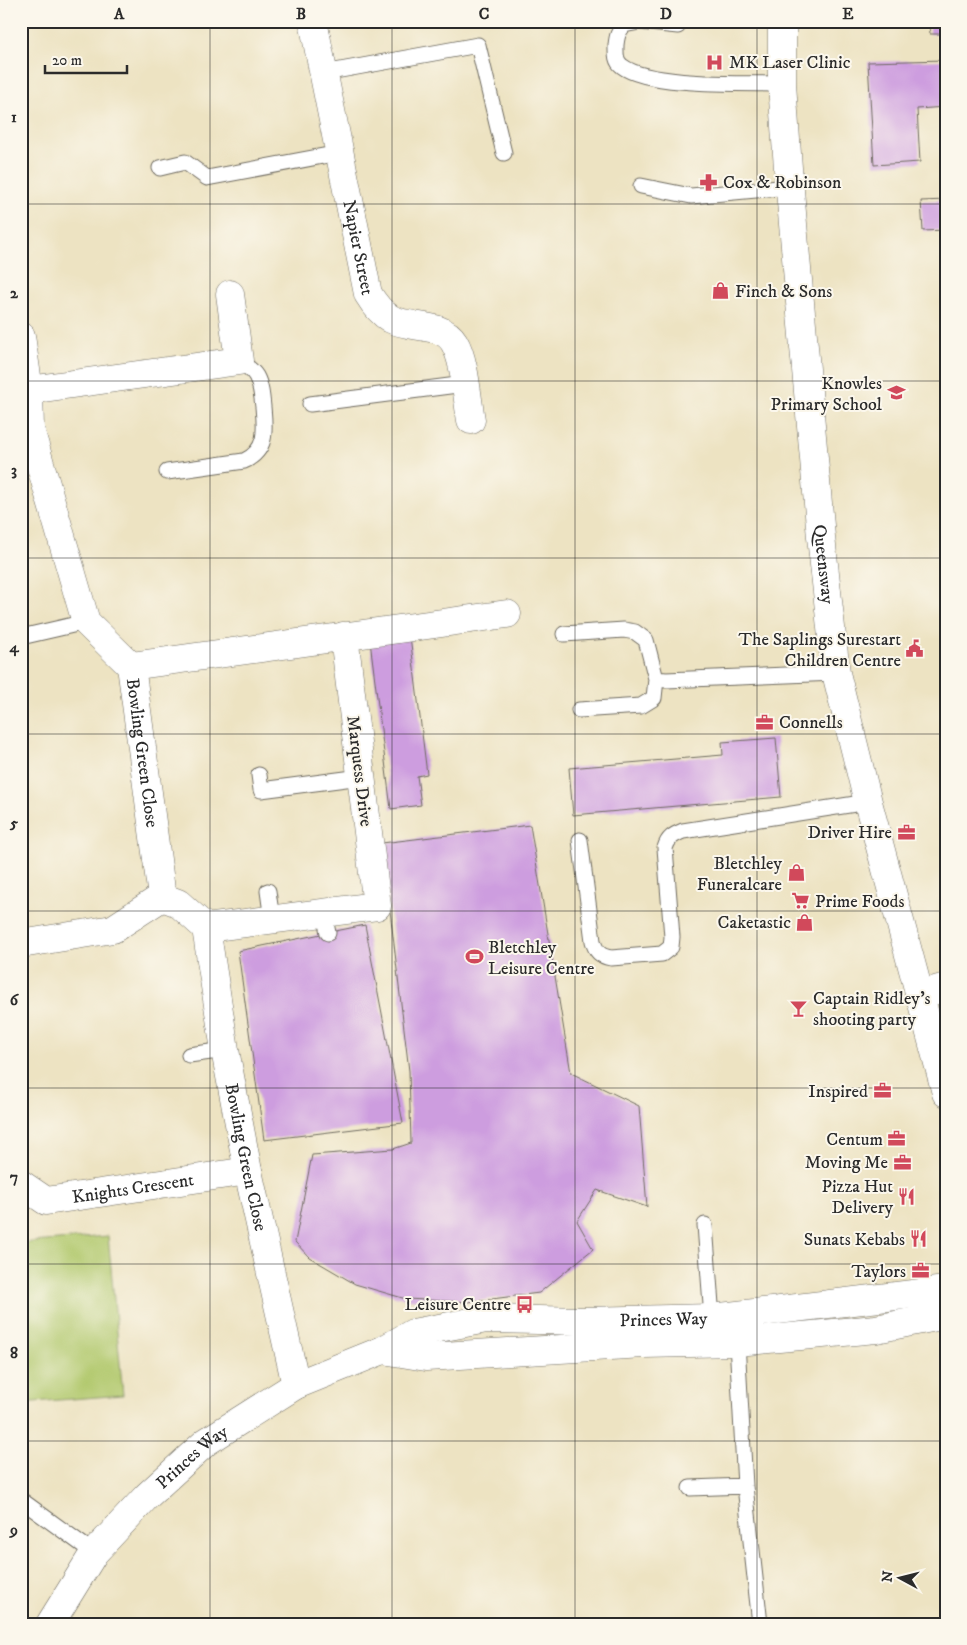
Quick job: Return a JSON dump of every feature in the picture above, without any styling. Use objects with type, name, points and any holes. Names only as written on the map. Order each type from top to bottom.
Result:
[{"type":"street","name":"Napier Street","points":[[313,21],[368,294],[384,314],[392,319],[410,326],[436,329],[446,333],[453,340],[460,354],[471,420]]},
{"type":"street","name":"Queensway","points":[[782,21],[782,84],[790,187],[821,537],[836,673],[868,802],[946,1094]]},
{"type":"street","points":[[30,390],[239,361],[230,294]]},
{"type":"street","name":"Bowling Green Close","points":[[21,336],[30,390],[26,429],[86,622],[131,666],[170,900]]},
{"type":"street","points":[[131,666],[507,614]]},
{"type":"street","name":"Marquess Drive","points":[[272,920],[326,923],[377,906],[344,636]]},
{"type":"street","points":[[21,944],[113,929],[170,900],[206,928],[272,920]]},
{"type":"street","name":"Bowling Green Close","points":[[206,928],[225,1050],[248,1171],[296,1385]]},
{"type":"street","points":[[919,995],[946,987]]},
{"type":"street","name":"Knights Crescent","points":[[21,1184],[46,1200],[248,1171]]},
{"type":"street","name":"Princes Way","points":[[50,1624],[94,1553],[147,1496],[206,1442],[296,1385],[384,1350],[413,1333],[486,1319],[595,1321],[712,1318],[946,1290]]},
{"type":"street","name":"Princes Way","points":[[384,1350],[426,1357],[644,1344],[738,1342],[876,1328],[946,1315]]},
{"type":"lane","points":[[678,26],[639,22],[624,24],[617,32],[616,59],[622,66],[636,73],[668,81],[782,84]]},
{"type":"lane","points":[[324,73],[478,45],[504,153]]},
{"type":"lane","points":[[160,168],[185,162],[207,178],[339,153]]},
{"type":"lane","points":[[641,186],[691,196],[790,187]]},
{"type":"lane","points":[[167,472],[244,460],[253,457],[258,451],[265,432],[260,385],[252,371],[239,361]]},
{"type":"lane","points":[[310,404],[465,384]]},
{"type":"lane","points":[[21,638],[86,622]]},
{"type":"lane","points":[[564,634],[624,630],[635,632],[646,640],[656,678],[654,698],[641,706],[579,710]]},
{"type":"lane","points":[[656,678],[666,680],[836,673]]},
{"type":"lane","points":[[259,775],[261,790],[361,777]]},
{"type":"lane","points":[[580,840],[592,941],[596,951],[603,957],[611,958],[662,954],[671,946],[672,937],[665,848],[668,839],[674,834],[868,802]]},
{"type":"lane","points":[[268,890],[272,920]]},
{"type":"lane","points":[[189,1055],[225,1050]]},
{"type":"lane","points":[[705,1225],[712,1318]]},
{"type":"lane","points":[[738,1342],[745,1486],[760,1624]]},
{"type":"lane","points":[[690,1488],[745,1486]]},
{"type":"lane","points":[[21,1500],[94,1553]]},
{"type":"green space","points":[[108,1236],[123,1395],[21,1403],[21,1243]]},
{"type":"building","points":[[929,21],[946,21],[946,34],[930,34]]},
{"type":"building","points":[[946,60],[946,107],[917,109],[920,162],[874,165],[868,62]]},
{"type":"building","points":[[946,200],[946,230],[923,231],[921,201]]},
{"type":"building","points":[[410,636],[427,774],[417,776],[421,805],[391,809],[370,641]]},
{"type":"building","points":[[776,738],[781,797],[573,815],[569,768],[723,755],[722,742]]},
{"type":"building","name":"Bletchley Leisure Centre","points":[[530,825],[571,1073],[639,1106],[647,1207],[597,1190],[577,1221],[593,1249],[539,1293],[468,1302],[406,1299],[355,1284],[309,1257],[295,1242],[312,1155],[393,1149],[411,1143],[409,1071],[382,843]]},
{"type":"building","points":[[365,925],[403,1123],[264,1140],[238,951]]},
{"type":"place","name":"MK Laser Clinic","points":[[715,62]]},
{"type":"place","name":"Cox & Robinson","points":[[709,182]]},
{"type":"place","name":"Finch & Sons","points":[[721,291]]},
{"type":"place","name":"Knowles Primary School","points":[[896,393]]},
{"type":"place","name":"The Saplings Surestart Children Centre","points":[[915,649]]},
{"type":"place","name":"Connells","points":[[765,722]]},
{"type":"place","name":"Driver Hire","points":[[906,832]]},
{"type":"place","name":"Bletchley Funeralcare","points":[[796,873]]},
{"type":"place","name":"Prime Foods","points":[[801,901]]},
{"type":"place","name":"Caketastic","points":[[805,922]]},
{"type":"place","name":"Bletchley Leisure Centre","points":[[474,957]]},
{"type":"place","name":"Captain Ridley's shooting party","points":[[799,1008]]},
{"type":"place","name":"Inspired","points":[[882,1091]]},
{"type":"place","name":"Centum","points":[[897,1139]]},
{"type":"place","name":"Moving Me","points":[[902,1162]]},
{"type":"place","name":"Pizza Hut Delivery","points":[[907,1196]]},
{"type":"place","name":"Sunats Kebabs","points":[[919,1239]]},
{"type":"place","name":"Taylors","points":[[920,1271]]},
{"type":"place","name":"Leisure Centre","points":[[525,1304]]}]
